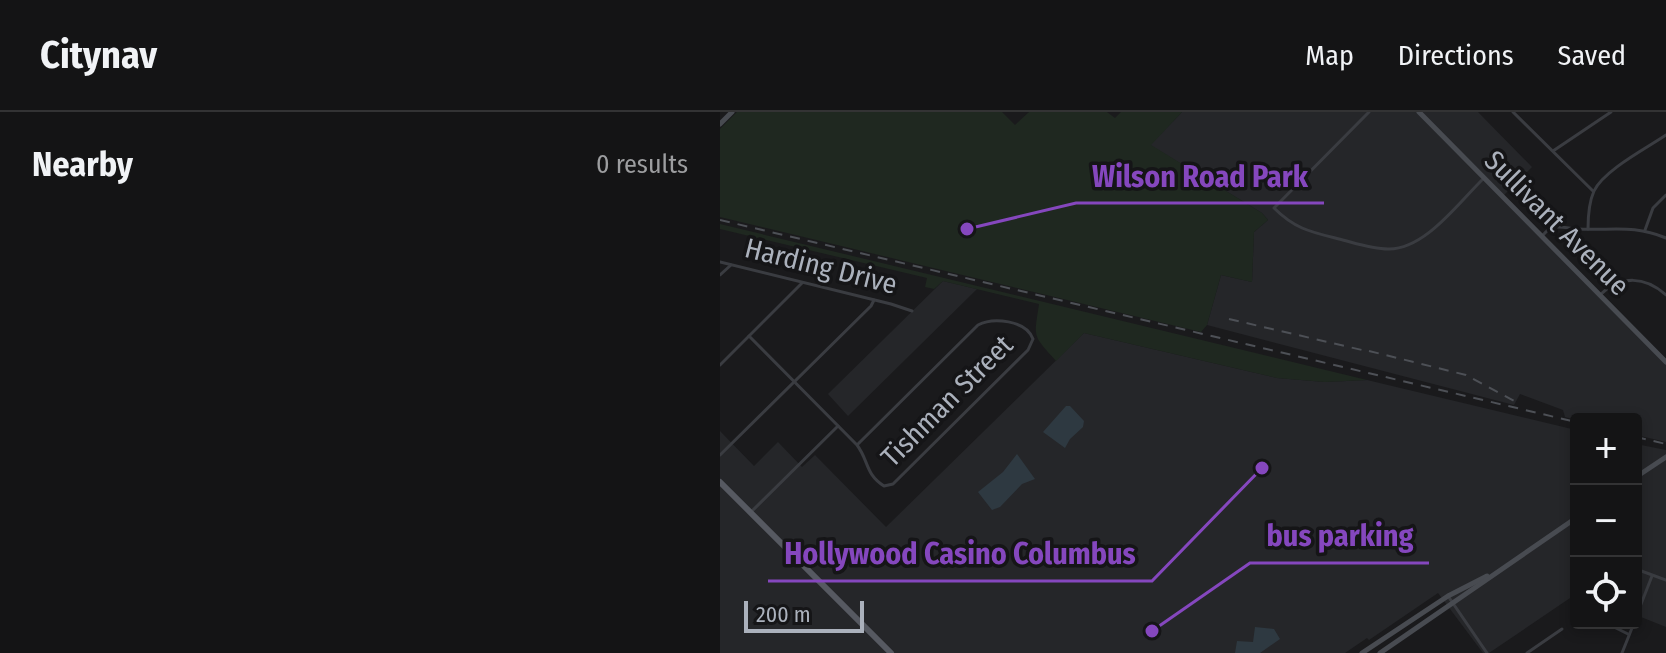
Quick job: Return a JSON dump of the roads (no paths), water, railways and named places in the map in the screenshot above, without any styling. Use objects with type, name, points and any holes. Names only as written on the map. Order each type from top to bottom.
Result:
[{"type":"main road","points":[[720,124],[732,112]]},
{"type":"main road","name":"Sullivant Avenue","points":[[1419,112],[1666,362]]},
{"type":"main road","points":[[1642,473],[1666,457]]},
{"type":"main road","points":[[720,482],[891,653]]},
{"type":"main road","points":[[1380,653],[1570,522]]},
{"type":"main road","points":[[1364,653],[1448,596],[1495,572]]},
{"type":"street","points":[[1369,112],[1274,208],[1293,226],[1387,249],[1403,248],[1424,237],[1484,178]]},
{"type":"street","points":[[1522,112],[1515,114],[1593,192]]},
{"type":"street","points":[[1553,151],[1611,112]]},
{"type":"street","points":[[1588,229],[1593,192],[1613,170],[1666,135]]},
{"type":"street","points":[[1645,230],[1653,208],[1666,195]]},
{"type":"street","points":[[1542,236],[1553,227],[1618,227],[1645,230],[1666,238]]},
{"type":"street","name":"Harding Drive","points":[[720,262],[912,311]]},
{"type":"street","points":[[720,275],[731,265]]},
{"type":"street","points":[[1600,295],[1614,283],[1629,280],[1642,280],[1666,295]]},
{"type":"street","points":[[720,365],[803,283]]},
{"type":"street","points":[[720,455],[874,300]]},
{"type":"street","name":"Tishman Street","points":[[999,321],[1031,332],[1033,339],[1028,350],[893,484],[884,486],[867,470],[863,453],[857,445],[982,323],[999,321]]},
{"type":"street","points":[[749,336],[857,445]]},
{"type":"street","points":[[750,513],[838,426]]},
{"type":"street","points":[[1642,572],[1666,580]]},
{"type":"street","points":[[1642,602],[1652,576]]},
{"type":"street","points":[[1448,596],[1487,653]]},
{"type":"street","points":[[1527,653],[1562,629]]},
{"type":"street","points":[[1618,629],[1629,635]]},
{"type":"street","points":[[1622,653],[1632,629]]},
{"type":"railway","points":[[720,220],[1570,421]]},
{"type":"railway","points":[[1229,319],[1362,350]]},
{"type":"railway","points":[[1369,351],[1466,375],[1516,402]]},
{"type":"railway","points":[[1642,438],[1666,444]]},
{"type":"place","name":"Wilson Road Park","points":[[967,229]]},
{"type":"place","name":"Hollywood Casino Columbus","points":[[1262,468]]},
{"type":"place","name":"bus parking","points":[[1152,631]]}]
